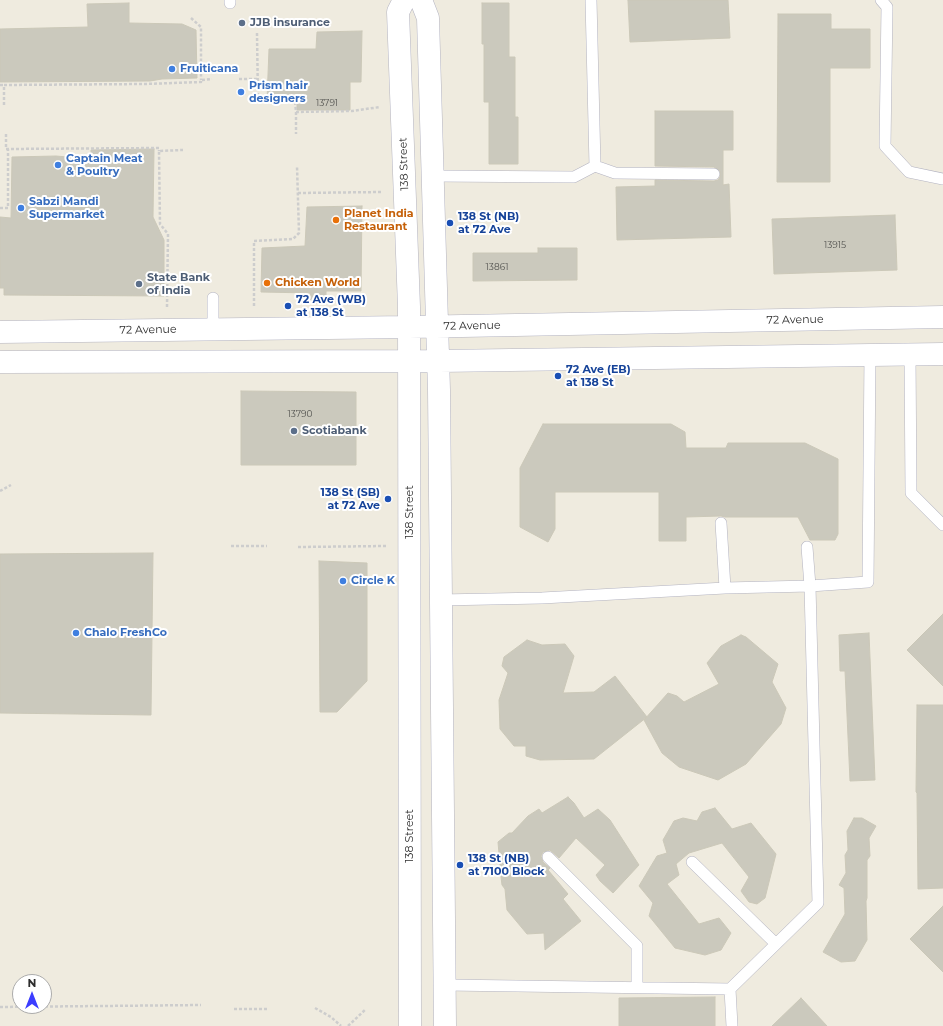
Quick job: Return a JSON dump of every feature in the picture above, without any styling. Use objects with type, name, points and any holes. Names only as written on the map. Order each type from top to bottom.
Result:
[{"type":"main road","name":"138 Street","points":[[404,0],[398,12],[409,307],[410,1026]]},
{"type":"main road","points":[[421,0],[428,18],[439,361],[441,546],[440,600],[446,985],[445,1026]]},
{"type":"main road","name":"72 Avenue","points":[[0,332],[409,327],[943,317]]},
{"type":"main road","points":[[0,362],[439,361],[943,354]]},
{"type":"lane","points":[[591,0],[595,166]]},
{"type":"lane","points":[[881,0],[887,7],[885,146],[909,172],[943,178]]},
{"type":"lane","points":[[433,176],[574,177],[595,166],[615,173],[714,174]]},
{"type":"lane","points":[[213,298],[213,329]]},
{"type":"lane","points":[[440,600],[542,598],[868,582],[870,354]]},
{"type":"lane","points":[[910,354],[910,493],[943,525]]},
{"type":"lane","points":[[721,523],[725,588]]},
{"type":"lane","points":[[446,985],[730,989],[818,903],[810,586],[807,547]]},
{"type":"lane","points":[[548,857],[637,946],[637,987]]},
{"type":"lane","points":[[692,862],[776,944]]},
{"type":"lane","points":[[730,989],[732,1026]]},
{"type":"path","points":[[191,18],[201,27],[202,80]]},
{"type":"path","points":[[257,32],[258,101],[295,102],[296,134]]},
{"type":"path","points":[[0,85],[145,84],[202,82],[202,80],[212,79]]},
{"type":"path","points":[[239,79],[258,79]]},
{"type":"path","points":[[4,85],[4,105]]},
{"type":"path","points":[[296,112],[352,111],[381,107]]},
{"type":"path","points":[[0,208],[8,208],[8,149],[6,149],[6,134]]},
{"type":"path","points":[[8,149],[159,148],[160,224],[168,234],[167,308]]},
{"type":"path","points":[[159,151],[183,150]]},
{"type":"path","points":[[254,306],[254,241],[293,239],[299,233],[297,166]]},
{"type":"path","points":[[298,193],[382,192]]},
{"type":"path","points":[[0,490],[11,485]]},
{"type":"path","points":[[231,546],[267,546]]},
{"type":"path","points":[[298,547],[388,546]]},
{"type":"path","points":[[0,1007],[200,1005]]},
{"type":"path","points":[[315,1008],[331,1017],[341,1026]]},
{"type":"path","points":[[234,1009],[269,1009]]},
{"type":"path","points":[[348,1026],[366,1009]]},
{"type":"building","points":[[628,0],[728,0],[730,38],[630,42]]},
{"type":"building","points":[[129,3],[129,23],[182,24],[196,30],[197,78],[162,79],[150,81],[0,82],[0,29],[88,27],[87,4]]},
{"type":"building","points":[[482,3],[509,3],[509,57],[515,57],[515,117],[518,117],[518,164],[489,164],[489,102],[484,102]]},
{"type":"building","points":[[778,14],[831,14],[831,29],[870,29],[870,68],[830,68],[830,182],[777,182]]},
{"type":"building","points":[[362,31],[361,82],[350,82],[350,110],[297,110],[297,100],[267,100],[269,49],[316,49],[317,32]]},
{"type":"building","points":[[655,111],[733,111],[733,150],[723,150],[723,185],[729,184],[731,237],[617,240],[616,187],[655,186],[655,180],[714,181],[718,180],[720,177],[720,171],[714,167],[655,166]]},
{"type":"building","points":[[154,149],[153,217],[164,240],[164,296],[4,295],[4,288],[0,288],[0,217],[11,218],[12,157],[56,156],[91,159],[91,150]]},
{"type":"building","points":[[362,206],[361,291],[326,291],[326,303],[311,303],[310,293],[261,292],[262,248],[305,246],[307,207]]},
{"type":"building","points":[[895,215],[897,270],[774,274],[772,219]]},
{"type":"building","points":[[538,248],[577,248],[577,280],[473,281],[473,253],[538,253]]},
{"type":"building","points":[[241,391],[356,392],[356,465],[241,465]]},
{"type":"building","points":[[543,424],[671,424],[685,432],[686,448],[726,448],[728,443],[805,443],[838,459],[838,534],[835,540],[810,540],[798,517],[686,517],[686,541],[659,541],[659,492],[555,492],[555,529],[548,542],[520,527],[520,468]]},
{"type":"building","name":"Chalo FreshCo","points":[[153,553],[151,715],[0,713],[0,554]]},
{"type":"building","points":[[319,561],[367,563],[367,681],[337,712],[320,712]]},
{"type":"building","points":[[943,614],[943,686],[907,650]]},
{"type":"building","points":[[869,633],[875,780],[850,781],[845,671],[840,671],[839,635]]},
{"type":"building","points":[[741,635],[746,637],[778,664],[772,682],[786,708],[781,724],[746,764],[718,780],[679,767],[662,753],[644,720],[668,693],[677,696],[684,702],[719,684],[707,663],[721,646]]},
{"type":"building","points":[[527,640],[542,645],[565,644],[574,656],[563,693],[594,692],[615,676],[647,717],[594,759],[540,760],[526,756],[526,746],[514,746],[500,729],[499,700],[508,673],[502,666],[504,657]]},
{"type":"building","points":[[917,705],[943,705],[943,888],[918,889],[916,792]]},
{"type":"building","points":[[568,797],[584,818],[598,809],[610,820],[639,865],[613,893],[600,881],[596,875],[605,865],[576,838],[559,858],[550,850],[543,852],[541,856],[543,862],[550,868],[548,870],[568,894],[563,899],[581,921],[545,950],[544,933],[527,934],[507,910],[505,889],[502,885],[498,842],[509,833],[512,833],[528,816],[539,809],[542,813]]},
{"type":"building","points":[[715,808],[732,829],[751,823],[776,854],[765,898],[757,904],[749,902],[741,891],[749,877],[722,843],[689,853],[676,864],[679,875],[667,884],[699,924],[719,918],[731,933],[721,950],[705,955],[675,948],[649,916],[653,903],[639,886],[657,856],[667,853],[663,840],[674,821],[683,818],[697,821],[702,812]]},
{"type":"building","points":[[854,818],[862,818],[876,826],[869,838],[870,856],[867,860],[867,940],[855,961],[841,962],[823,952],[845,914],[844,888],[839,885],[846,873],[845,855],[848,850],[847,831]]},
{"type":"building","points":[[943,906],[943,972],[910,939]]},
{"type":"building","points":[[715,997],[715,1026],[619,1026],[619,998]]},
{"type":"building","points":[[801,998],[827,1026],[772,1026]]},
{"type":"place","name":"JJB insurance","points":[[242,23]]},
{"type":"place","name":"Fruiticana","points":[[172,69]]},
{"type":"place","name":"Prism hair designers","points":[[241,92]]},
{"type":"place","name":"Captain Meat & Poultry","points":[[58,165]]},
{"type":"place","name":"Sabzi Mandi Supermarket","points":[[21,208]]},
{"type":"place","name":"Planet India Restaurant","points":[[336,220]]},
{"type":"place","name":"138 St (NB) at 72 Ave","points":[[450,223]]},
{"type":"place","name":"Chicken World","points":[[267,283]]},
{"type":"place","name":"State Bank of India","points":[[139,284]]},
{"type":"place","name":"72 Ave (WB) at 138 St","points":[[288,306]]},
{"type":"place","name":"72 Ave (EB) at 138 St","points":[[558,376]]},
{"type":"place","name":"Scotiabank","points":[[294,431]]},
{"type":"place","name":"138 St (SB) at 72 Ave","points":[[388,499]]},
{"type":"place","name":"Circle K","points":[[343,581]]},
{"type":"place","name":"Chalo FreshCo","points":[[76,633]]},
{"type":"place","name":"138 St (NB) at 7100 Block","points":[[460,865]]}]
